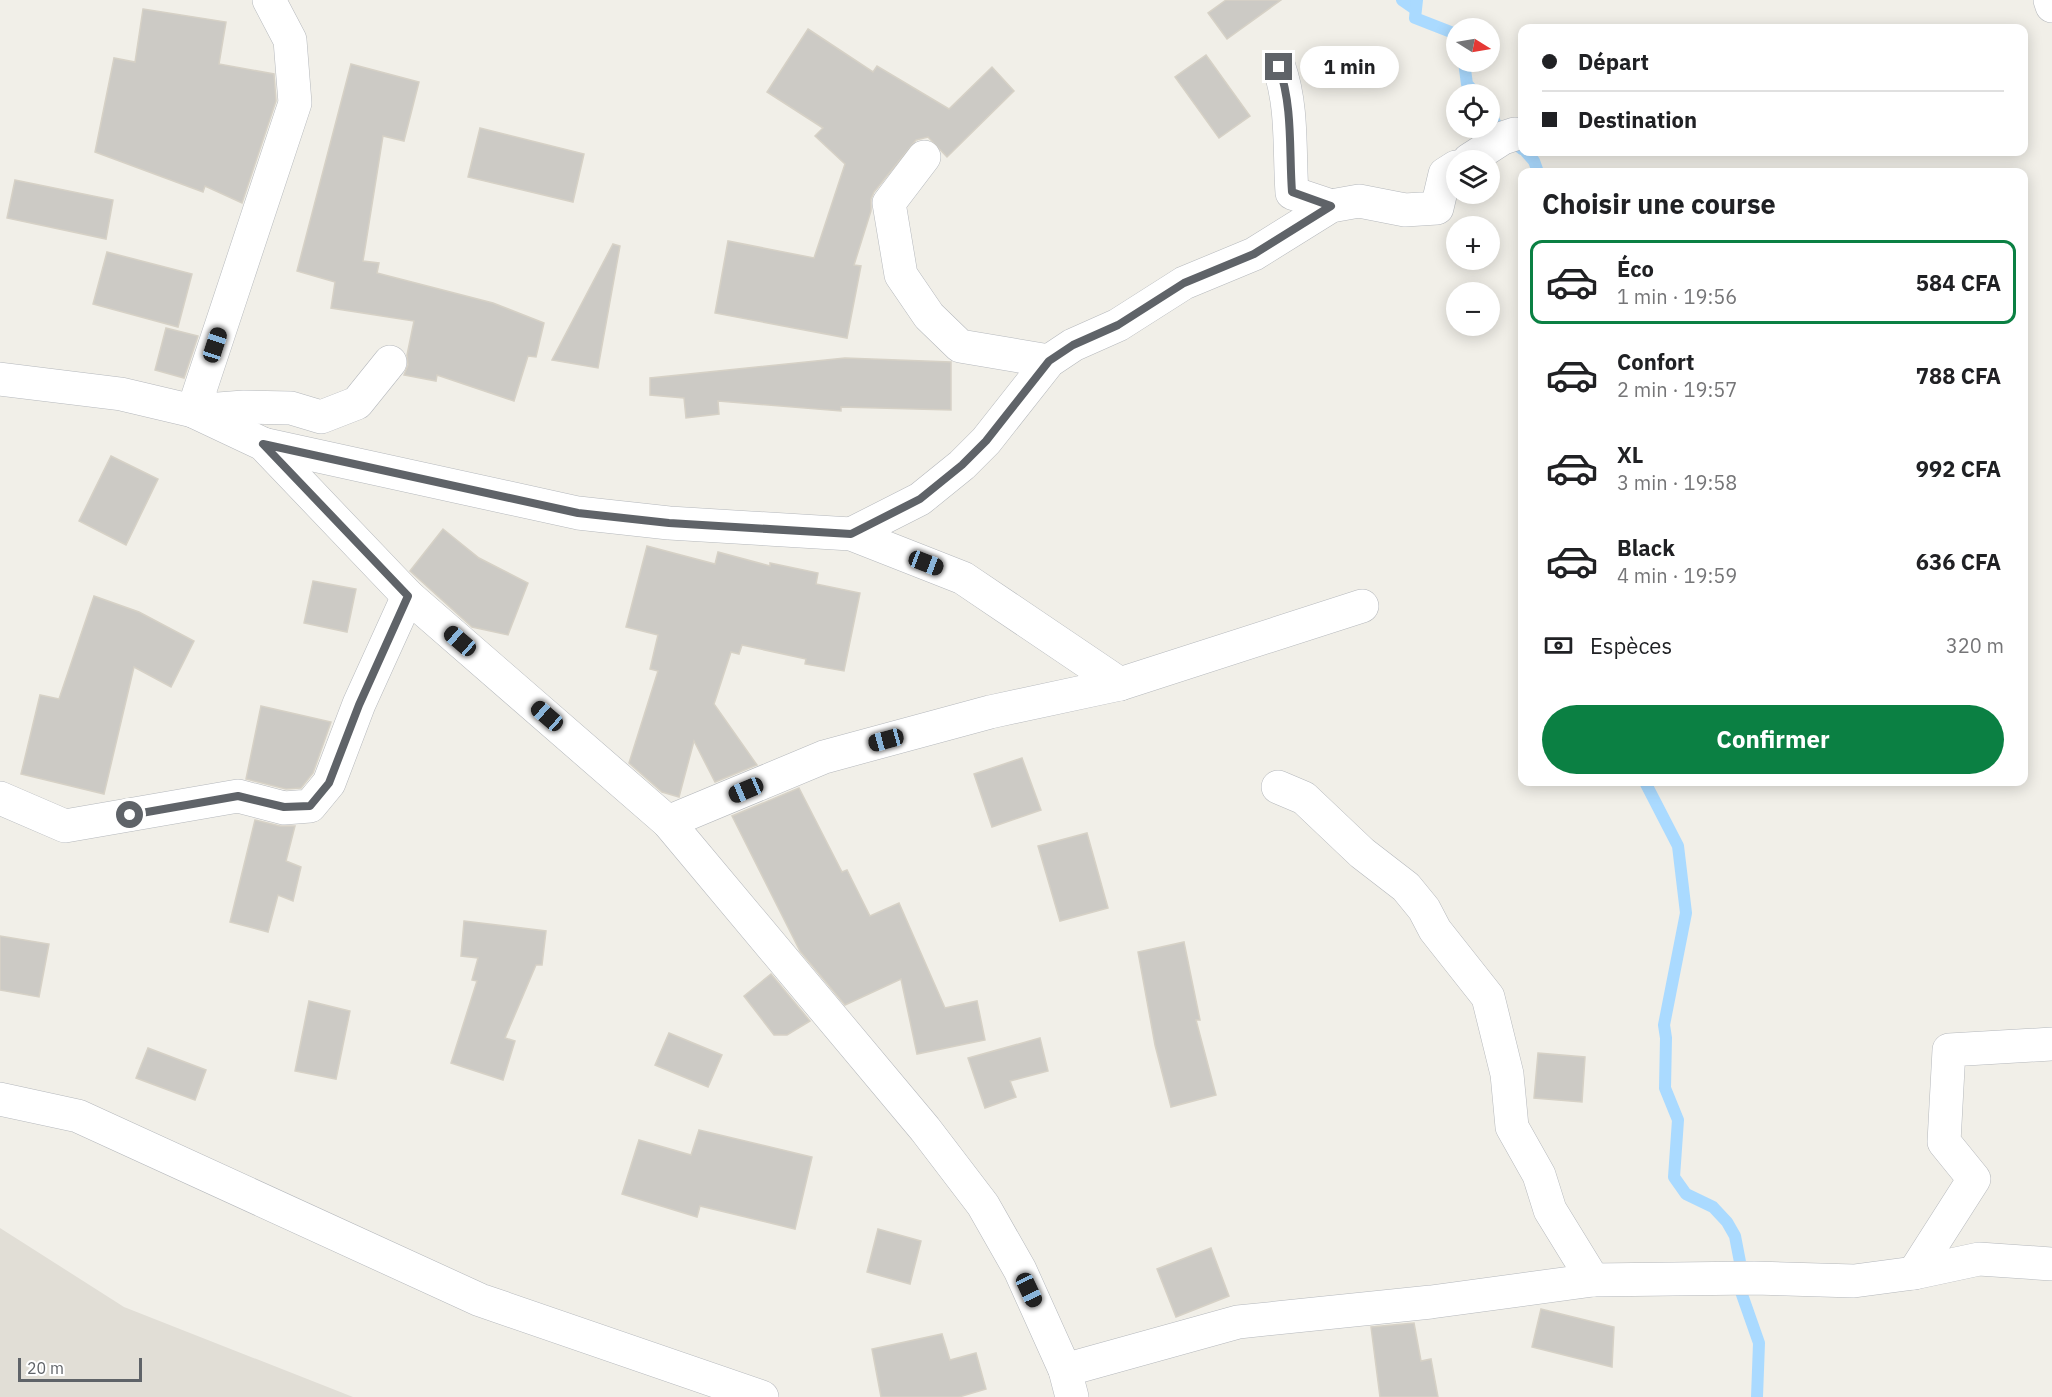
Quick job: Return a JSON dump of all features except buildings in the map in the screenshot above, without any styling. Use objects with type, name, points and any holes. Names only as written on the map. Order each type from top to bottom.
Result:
[{"type":"street","points":[[193,411],[295,103],[290,40],[269,0]]},
{"type":"street","points":[[2050,0],[2052,6]]},
{"type":"street","points":[[1279,67],[1287,99],[1286,115],[1293,152],[1292,192],[1331,206]]},
{"type":"street","points":[[1484,150],[1503,138],[1515,134]]},
{"type":"street","points":[[924,157],[889,203],[901,275],[929,316],[960,346],[1049,361]]},
{"type":"street","points":[[851,534],[920,499],[962,465],[986,441],[1049,361],[1073,345],[1118,325],[1184,283],[1254,254],[1331,206],[1359,201],[1405,210],[1437,208],[1446,173]]},
{"type":"street","points":[[193,411],[244,406],[291,408],[321,417],[357,403],[390,362]]},
{"type":"street","points":[[0,379],[121,394],[193,411],[263,444],[578,513],[669,523],[851,534],[963,578],[1120,684]]},
{"type":"street","points":[[263,444],[408,596],[668,822],[925,1129],[983,1205],[1020,1270],[1069,1383],[1238,1322],[1431,1302],[1593,1280],[1741,1278],[1854,1281],[1914,1273],[1979,1259],[2052,1264]]},
{"type":"street","points":[[0,798],[65,826],[238,796],[284,807],[310,806],[329,783],[359,705],[408,596]]},
{"type":"street","points":[[668,822],[824,757],[990,712],[1120,684],[1362,606]]},
{"type":"street","points":[[1278,787],[1304,798],[1362,853],[1406,887],[1488,997],[1507,1074],[1512,1127],[1539,1175],[1550,1210],[1593,1280]]},
{"type":"street","points":[[1914,1273],[1974,1179],[1944,1142],[1948,1050],[2052,1044]]},
{"type":"street","points":[[0,1099],[78,1116],[480,1300],[762,1397]]},
{"type":"shaded area","points":[[0,1228],[124,1307],[353,1397],[0,1397]]},
{"type":"waterway","points":[[1402,0],[1415,9]]},
{"type":"waterway","points":[[1417,0],[1415,18],[1446,30]]},
{"type":"waterway","points":[[1465,72],[1467,84]]},
{"type":"waterway","points":[[1500,132],[1518,146]]},
{"type":"waterway","points":[[1530,156],[1537,168]]},
{"type":"waterway","points":[[1647,786],[1678,846],[1686,913],[1664,1025],[1665,1088],[1678,1120],[1674,1177],[1686,1194],[1713,1207],[1727,1222],[1735,1236],[1740,1262],[1739,1286],[1759,1343],[1757,1397]]},
{"type":"route","points":[[130,815],[238,796],[284,807],[310,806],[329,783],[359,705],[408,596],[263,444],[578,513],[669,523],[851,534],[920,499],[962,465],[986,441],[1049,361],[1073,345],[1118,325],[1184,283],[1254,254],[1331,206],[1292,192],[1293,152],[1286,115],[1285,85],[1279,67]]}]
